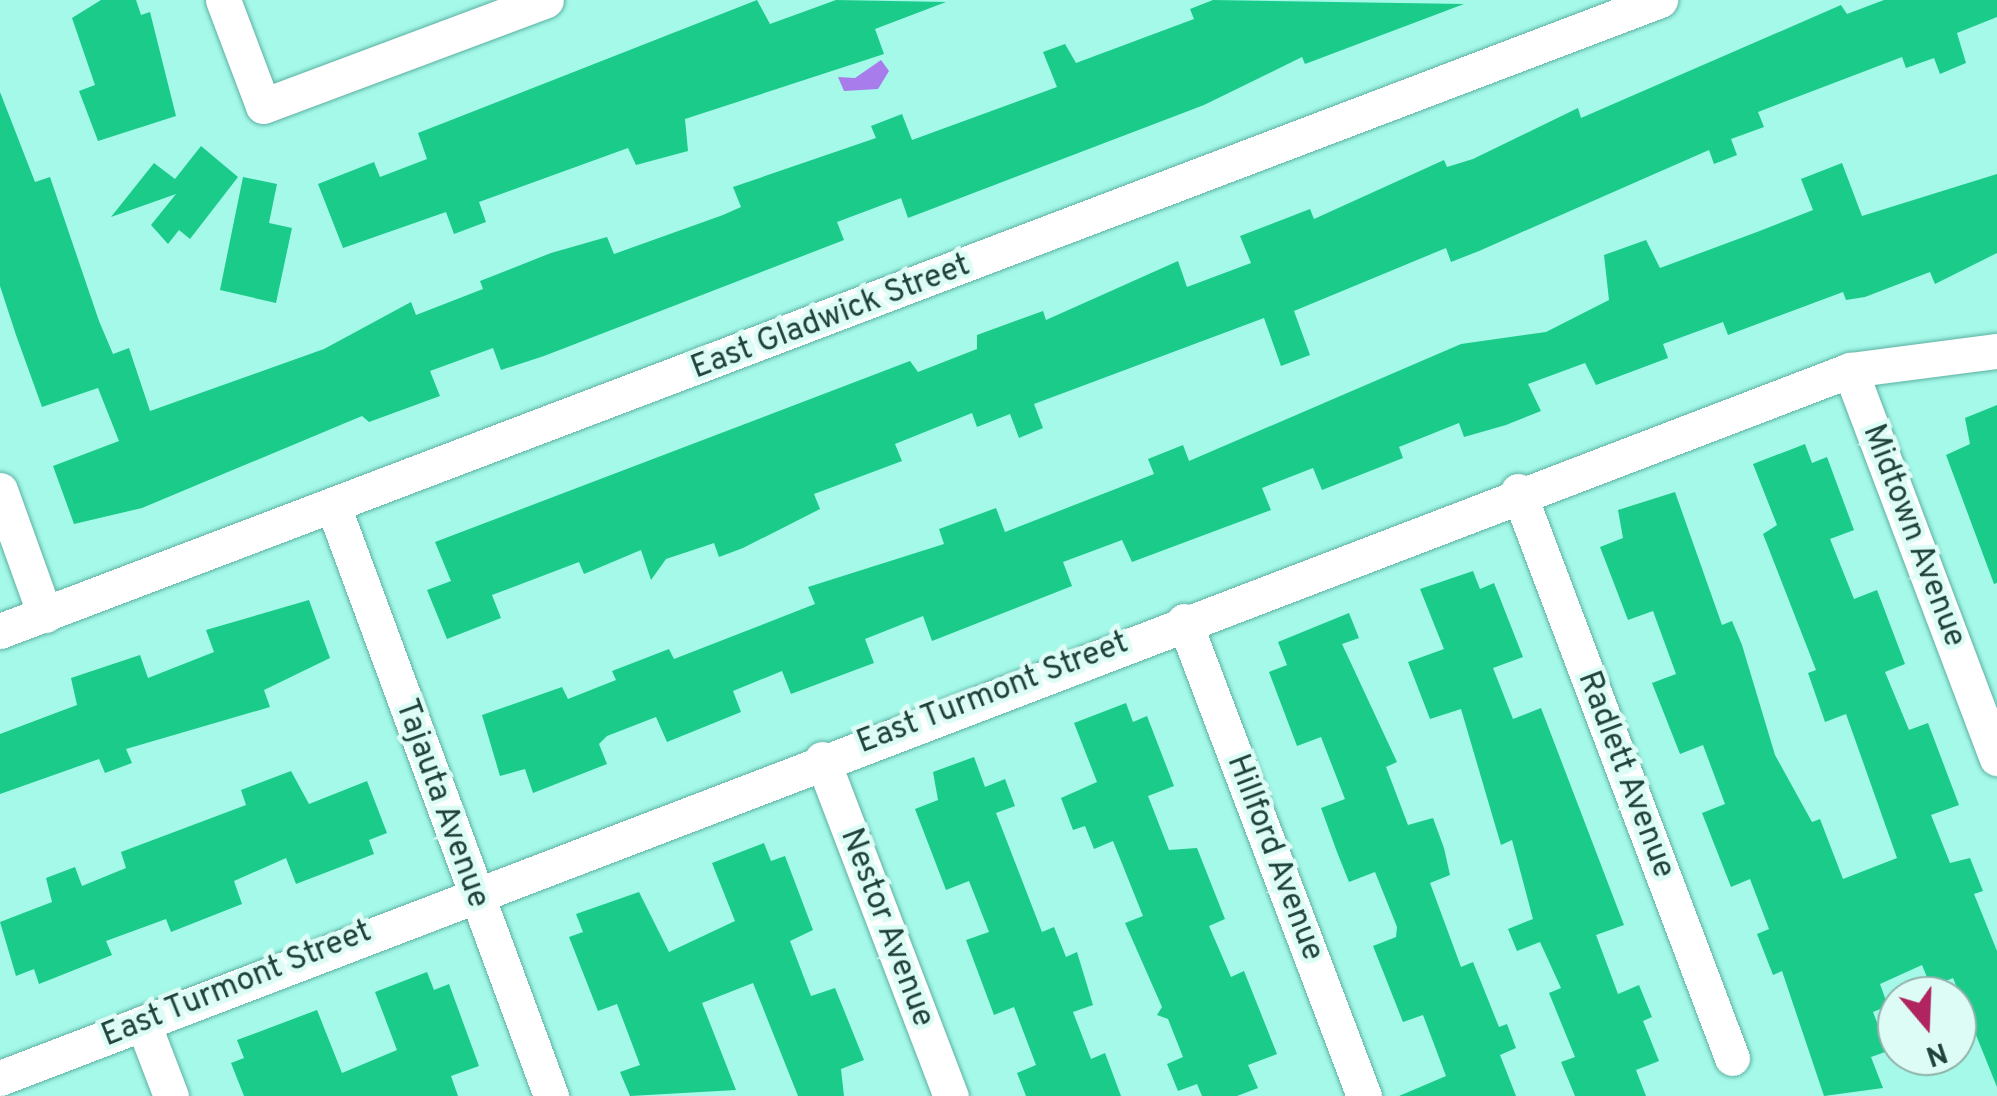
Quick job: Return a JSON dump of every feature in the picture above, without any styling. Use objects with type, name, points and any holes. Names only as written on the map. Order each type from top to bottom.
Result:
[{"type":"street","points":[[223,0],[264,106],[546,0]]},
{"type":"street","name":"East Gladwick Street","points":[[0,632],[335,512],[1660,0]]},
{"type":"street","name":"East Turmont Street","points":[[0,1078],[472,892],[1518,492],[1850,370],[1997,352]]},
{"type":"street","name":"Midtown Avenue","points":[[1850,370],[1997,758]]},
{"type":"street","points":[[0,490],[44,615]]},
{"type":"street","name":"Radlett Avenue","points":[[1518,492],[1732,1058]]},
{"type":"street","name":"Tajauta Avenue","points":[[335,512],[472,892],[551,1096]]},
{"type":"street","name":"Hillford Avenue","points":[[1184,621],[1364,1096]]},
{"type":"street","name":"Nestor Avenue","points":[[822,760],[951,1096]]},
{"type":"street","points":[[143,1023],[171,1096]]},
{"type":"shaded area","points":[[881,60],[889,71],[878,89],[844,91],[838,77],[855,78]]},
{"type":"building","points":[[101,0],[136,0],[141,15],[150,12],[176,116],[98,141],[79,91],[95,85],[72,18]]},
{"type":"building","points":[[757,0],[770,24],[836,0],[946,2],[875,29],[884,54],[685,119],[688,151],[636,165],[628,148],[479,202],[486,222],[454,234],[446,212],[343,248],[318,184],[374,162],[380,177],[427,159],[418,133]]},
{"type":"building","points":[[1213,0],[1464,4],[1305,64],[1302,57],[1204,105],[908,218],[901,198],[837,222],[844,240],[544,356],[501,370],[493,348],[430,371],[440,396],[369,422],[362,416],[142,508],[74,524],[53,466],[119,441],[98,388],[42,407],[16,335],[0,286],[0,92],[35,182],[50,177],[113,354],[129,348],[150,411],[324,349],[411,302],[416,315],[483,289],[480,281],[551,253],[607,237],[614,254],[723,215],[741,207],[733,187],[876,138],[871,126],[902,114],[912,140],[1057,87],[1043,52],[1065,44],[1076,63],[1194,19],[1190,9]]},
{"type":"building","points":[[1884,0],[1997,0],[1997,17],[1957,33],[1966,63],[1940,74],[1934,58],[1906,68],[1902,57],[1758,112],[1764,127],[1731,139],[1737,155],[1714,164],[1709,150],[1451,262],[1446,248],[1294,311],[1310,355],[1281,366],[1264,318],[1034,404],[1043,428],[1019,438],[1010,414],[977,427],[972,413],[895,444],[902,461],[814,494],[820,509],[743,548],[719,557],[714,543],[666,559],[651,580],[641,550],[584,574],[579,562],[492,595],[501,618],[447,639],[427,590],[451,581],[435,542],[910,361],[918,372],[977,349],[977,335],[1043,311],[1046,320],[1178,261],[1187,287],[1251,263],[1240,236],[1310,209],[1314,219],[1444,160],[1447,167],[1473,159],[1578,108],[1581,118],[1841,5],[1847,14]]},
{"type":"building","points":[[201,146],[238,177],[190,239],[179,230],[168,244],[151,225],[176,194],[111,217],[154,163],[175,179]]},
{"type":"building","points":[[1842,163],[1862,216],[1997,174],[1997,253],[1935,284],[1930,272],[1865,297],[1846,300],[1843,292],[1728,335],[1723,322],[1663,344],[1668,358],[1596,385],[1585,363],[1528,384],[1541,411],[1506,425],[1464,437],[1459,423],[1399,447],[1403,458],[1322,490],[1313,468],[1262,488],[1271,510],[1132,562],[1122,540],[1063,562],[1072,586],[932,641],[923,616],[865,639],[874,663],[791,694],[782,671],[733,691],[741,712],[667,742],[656,717],[607,736],[599,744],[607,764],[533,793],[525,769],[500,776],[482,715],[562,687],[568,699],[616,680],[612,671],[669,649],[674,659],[815,604],[808,587],[944,544],[939,529],[996,508],[1005,532],[1154,474],[1148,459],[1183,445],[1189,461],[1461,344],[1546,332],[1609,300],[1604,255],[1646,240],[1660,268],[1757,232],[1813,210],[1801,179]]},
{"type":"building","points":[[243,177],[277,184],[269,223],[292,228],[276,303],[220,290]]},
{"type":"building","points":[[1997,405],[1994,584],[1946,455],[1970,444],[1965,418]]},
{"type":"building","points":[[1805,444],[1812,463],[1827,457],[1854,530],[1830,539],[1854,599],[1877,590],[1905,664],[1885,672],[1909,730],[1928,723],[1959,805],[1931,815],[1950,863],[1970,858],[1983,891],[1974,894],[1997,951],[1997,1087],[1977,1037],[1977,976],[1926,976],[1922,965],[1898,976],[1877,976],[1877,1010],[1873,1012],[1877,1022],[1877,1055],[1871,1057],[1883,1088],[1824,1096],[1782,971],[1773,975],[1757,934],[1769,929],[1750,879],[1731,887],[1702,813],[1725,804],[1703,745],[1680,754],[1652,683],[1676,674],[1653,611],[1628,620],[1600,547],[1623,538],[1618,510],[1675,492],[1722,625],[1732,621],[1742,645],[1775,755],[1812,822],[1820,819],[1843,879],[1897,858],[1846,714],[1825,722],[1808,673],[1816,670],[1763,534],[1777,525],[1753,464]]},
{"type":"building","points":[[1473,571],[1480,589],[1494,583],[1523,657],[1493,668],[1513,719],[1541,708],[1624,925],[1596,935],[1618,994],[1639,985],[1652,1017],[1643,1021],[1659,1061],[1636,1070],[1646,1096],[1575,1096],[1561,1062],[1575,1057],[1549,993],[1561,988],[1540,942],[1517,951],[1508,929],[1533,919],[1512,840],[1501,845],[1461,709],[1430,719],[1408,662],[1444,649],[1420,589]]},
{"type":"building","points":[[309,600],[330,658],[264,690],[270,707],[126,749],[132,763],[105,773],[99,759],[0,794],[0,734],[77,705],[71,678],[140,655],[148,678],[214,652],[206,630]]},
{"type":"building","points":[[1349,613],[1359,638],[1342,644],[1397,762],[1386,767],[1408,825],[1433,818],[1450,875],[1430,883],[1461,967],[1473,962],[1499,1027],[1507,1024],[1516,1048],[1500,1055],[1516,1096],[1399,1096],[1446,1076],[1423,1015],[1403,1022],[1373,946],[1396,937],[1397,927],[1375,872],[1349,882],[1337,852],[1321,808],[1345,799],[1321,737],[1297,746],[1269,672],[1287,665],[1278,642]]},
{"type":"building","points":[[1126,703],[1133,722],[1147,716],[1174,786],[1148,796],[1169,850],[1197,848],[1225,919],[1209,926],[1231,977],[1244,971],[1277,1054],[1248,1065],[1258,1088],[1237,1096],[1202,1096],[1197,1084],[1178,1091],[1167,1064],[1183,1057],[1168,1019],[1157,1015],[1162,1007],[1125,923],[1143,916],[1113,841],[1094,849],[1085,826],[1073,830],[1061,798],[1097,782],[1074,723]]},
{"type":"building","points":[[974,757],[985,787],[1005,779],[1015,806],[996,813],[1042,932],[1054,927],[1066,957],[1077,952],[1093,1005],[1073,1012],[1091,1059],[1105,1053],[1121,1096],[1026,1096],[1017,1073],[1036,1065],[1014,1007],[994,1015],[966,940],[989,932],[969,881],[946,890],[915,809],[938,800],[933,772]]},
{"type":"building","points":[[291,771],[309,804],[367,781],[387,833],[369,840],[374,854],[296,884],[286,858],[234,881],[242,904],[171,932],[166,919],[106,941],[112,955],[39,984],[34,969],[16,976],[0,922],[52,902],[46,878],[75,867],[82,886],[126,868],[121,852],[246,805],[241,790]]},
{"type":"building","points":[[764,843],[771,861],[785,856],[813,930],[790,941],[811,996],[835,988],[864,1060],[841,1069],[844,1096],[798,1096],[753,983],[702,1003],[736,1090],[630,1096],[620,1072],[640,1065],[617,1004],[598,1011],[569,937],[583,932],[576,914],[639,892],[669,952],[735,921],[712,863]]},
{"type":"building","points":[[427,972],[434,990],[449,984],[479,1066],[451,1076],[458,1096],[244,1096],[231,1063],[244,1058],[237,1040],[317,1010],[342,1073],[397,1050],[375,992]]}]
